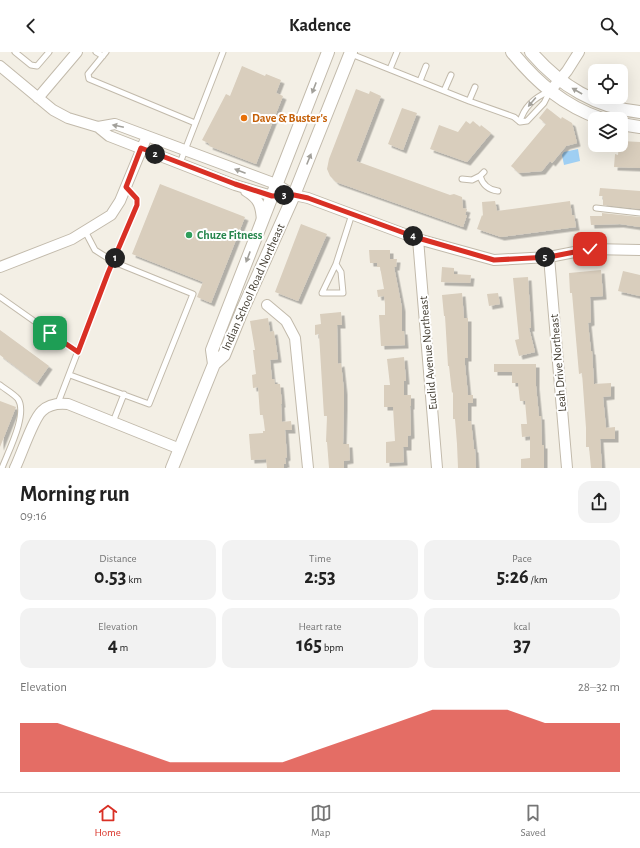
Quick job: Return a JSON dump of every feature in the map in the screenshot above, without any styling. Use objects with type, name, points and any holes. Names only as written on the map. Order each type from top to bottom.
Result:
[{"type":"street","points":[[38,98],[77,52]]},
{"type":"street","name":"Indian School Road Northeast","points":[[214,364],[212,350],[328,52]]},
{"type":"street","points":[[512,52],[532,76],[550,91],[578,109],[588,113]]},
{"type":"street","points":[[532,52],[543,66],[560,80],[585,96],[604,104],[625,110],[640,112]]},
{"type":"street","points":[[550,91],[560,80],[579,52]]},
{"type":"street","name":"Indian School Road Northeast","points":[[172,468],[214,364],[224,355],[294,195],[351,53]]},
{"type":"street","points":[[0,66],[38,98],[60,114],[98,127],[109,136],[235,184],[272,196],[294,195],[308,198],[418,238],[494,260],[549,257],[590,249],[640,250]]},
{"type":"street","points":[[98,127],[115,124],[276,184],[294,195]]},
{"type":"street","points":[[628,125],[640,127]]},
{"type":"street","points":[[0,267],[72,238],[106,218],[114,211],[126,187],[147,136]]},
{"type":"street","points":[[235,184],[258,200],[262,212],[262,221]]},
{"type":"street","name":"Euclid Avenue Northeast","points":[[418,238],[437,468]]},
{"type":"street","name":"Leah Drive Northeast","points":[[549,257],[567,468]]},
{"type":"street","points":[[267,305],[286,321],[295,338],[308,468]]},
{"type":"street","points":[[15,468],[41,412],[48,407],[58,404],[68,404],[180,449]]},
{"type":"lane","points":[[15,52],[31,65],[37,66],[49,52]]},
{"type":"lane","points":[[96,52],[105,54],[88,74],[89,79],[195,124]]},
{"type":"lane","points":[[180,163],[223,52]]},
{"type":"lane","points":[[390,69],[397,52]]},
{"type":"lane","points":[[351,53],[469,101],[514,117],[520,122],[527,121],[544,103],[550,91]]},
{"type":"lane","points":[[420,81],[426,66]]},
{"type":"lane","points":[[444,91],[451,75]]},
{"type":"lane","points":[[404,82],[408,76]]},
{"type":"lane","points":[[469,101],[475,87]]},
{"type":"lane","points":[[520,122],[522,114],[536,97],[550,91]]},
{"type":"lane","points":[[462,179],[472,180],[482,174],[483,184],[492,190],[498,191]]},
{"type":"lane","points":[[58,404],[137,205],[137,199],[126,187]]},
{"type":"lane","points":[[596,208],[640,213]]},
{"type":"lane","points":[[336,264],[341,272],[343,293],[322,293],[336,264],[352,214]]},
{"type":"lane","points":[[70,375],[149,404],[193,294],[114,262],[95,250],[84,231]]},
{"type":"lane","points":[[0,297],[78,352]]},
{"type":"lane","points":[[0,385],[18,398],[21,408],[21,418],[2,468]]},
{"type":"lane","points":[[113,422],[124,394]]},
{"type":"water","points":[[578,149],[580,161],[564,165],[562,155],[564,152]]},
{"type":"building","name":"Dave & Buster's","points":[[242,66],[265,76],[266,74],[281,80],[276,93],[283,96],[256,164],[209,146],[210,144],[202,140],[226,94],[230,96]]},
{"type":"building","points":[[356,89],[369,94],[370,91],[381,96],[356,161],[450,195],[454,194],[462,197],[463,208],[467,209],[465,215],[467,215],[463,227],[336,182],[330,176],[327,169],[329,159]]},
{"type":"building","points":[[402,108],[417,113],[403,150],[388,144]]},
{"type":"building","points":[[547,108],[561,119],[562,117],[572,123],[577,143],[566,146],[552,163],[550,161],[542,171],[519,173],[511,166],[546,124],[539,118]]},
{"type":"building","points":[[466,121],[470,124],[473,121],[491,133],[467,162],[430,149],[439,125],[458,132]]},
{"type":"building","points":[[628,141],[640,142],[640,168],[614,167],[615,154],[618,155],[618,152],[628,152]]},
{"type":"building","name":"Chuze Fitness","points":[[160,184],[245,217],[211,303],[197,297],[203,282],[132,254]]},
{"type":"building","points":[[600,188],[640,191],[640,209],[603,205],[603,196],[599,196]]},
{"type":"building","points":[[495,201],[497,211],[570,201],[576,227],[501,237],[477,229],[482,215],[483,216],[482,202]]},
{"type":"building","points":[[602,213],[640,217],[640,227],[620,224],[591,225],[590,216],[602,216]]},
{"type":"building","points":[[301,224],[327,234],[298,301],[275,292]]},
{"type":"building","points":[[369,250],[390,250],[390,259],[397,259],[396,267],[394,267],[402,308],[402,331],[404,331],[405,345],[381,346],[379,315],[385,315],[385,304],[384,296],[378,297],[377,290],[384,289],[380,267],[377,267],[377,263],[370,263]]},
{"type":"building","points":[[442,267],[454,268],[454,274],[471,275],[470,283],[441,282]]},
{"type":"building","points":[[601,270],[603,296],[590,297],[591,322],[588,323],[592,351],[594,384],[611,383],[611,396],[603,397],[606,428],[615,427],[615,439],[600,439],[602,468],[591,468],[589,447],[586,447],[582,373],[579,374],[569,273]]},
{"type":"building","points":[[623,271],[640,275],[640,296],[618,291]]},
{"type":"building","points":[[528,277],[531,328],[529,328],[535,352],[519,356],[515,340],[519,339],[513,278]]},
{"type":"building","points":[[462,293],[464,318],[468,318],[468,358],[465,358],[465,365],[468,395],[473,395],[473,403],[468,403],[468,421],[471,421],[476,468],[458,468],[455,419],[453,419],[453,392],[452,393],[448,366],[445,316],[442,295]]},
{"type":"building","points":[[498,293],[500,304],[489,306],[487,294]]},
{"type":"building","points":[[341,312],[342,325],[337,325],[338,364],[341,363],[344,391],[343,444],[349,444],[350,460],[344,461],[344,468],[329,468],[326,442],[327,416],[324,416],[319,334],[315,335],[315,325],[321,324],[320,314]]},
{"type":"building","points":[[268,318],[270,332],[274,331],[278,359],[270,360],[272,379],[274,379],[275,384],[280,384],[282,422],[291,421],[292,430],[285,430],[287,457],[285,458],[286,464],[284,464],[284,468],[267,468],[266,459],[251,460],[249,434],[263,433],[263,431],[265,431],[263,415],[260,415],[258,387],[253,388],[252,375],[256,374],[253,350],[255,350],[250,321]]},
{"type":"building","points":[[0,330],[49,366],[37,383],[0,355]]},
{"type":"building","points":[[404,357],[406,381],[404,381],[404,395],[411,395],[411,435],[408,436],[408,447],[403,447],[404,462],[386,463],[386,442],[395,441],[393,407],[384,407],[384,385],[390,385],[387,359]]},
{"type":"building","points":[[494,364],[536,364],[536,386],[539,416],[541,416],[542,445],[544,445],[544,468],[521,468],[521,459],[530,458],[530,436],[522,437],[521,424],[527,424],[525,401],[520,401],[518,383],[512,383],[512,372],[494,372]]},
{"type":"building","points":[[0,401],[16,407],[0,447]]},
{"type":"place","name":"Dave & Buster's","points":[[244,118]]},
{"type":"place","name":"Chuze Fitness","points":[[189,235]]},
{"type":"route","points":[[50,333],[78,352],[108,273],[137,205],[137,199],[126,187],[141,148],[235,184],[272,196],[294,195],[308,198],[418,238],[494,260],[549,257],[590,249]]}]
